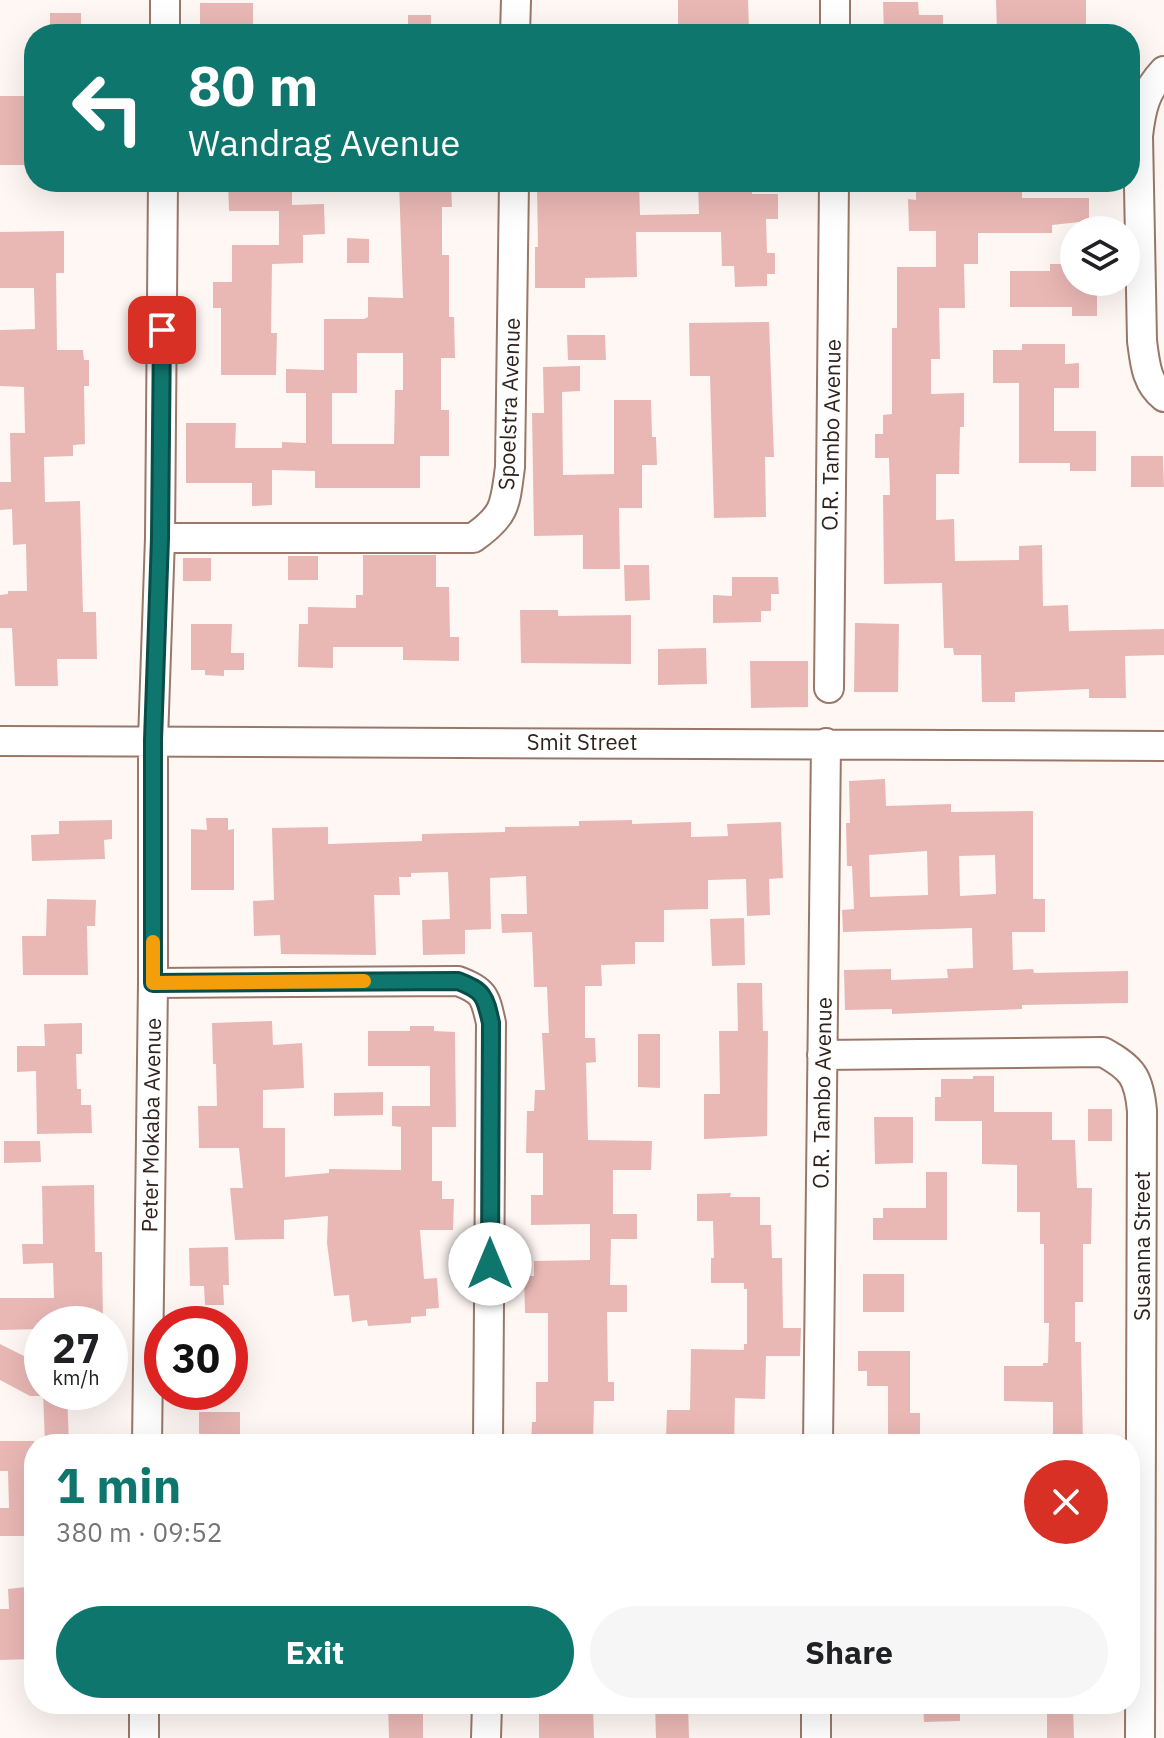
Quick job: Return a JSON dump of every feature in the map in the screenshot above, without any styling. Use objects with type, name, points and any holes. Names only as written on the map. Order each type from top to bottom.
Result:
[{"type":"street","points":[[165,0],[165,24]]},
{"type":"street","points":[[515,24],[516,0]]},
{"type":"street","points":[[835,0],[835,24]]},
{"type":"street","points":[[1140,116],[1141,106],[1151,85],[1164,71]]},
{"type":"street","name":"Peter Mokaba Avenue","points":[[147,1434],[153,740],[160,538],[163,192]]},
{"type":"street","name":"Spoelstra Avenue","points":[[160,538],[473,538],[494,524],[506,502],[510,467],[514,192]]},
{"type":"street","name":"O.R. Tambo Avenue","points":[[829,688],[834,192]]},
{"type":"street","points":[[1139,192],[1145,368],[1153,389],[1164,397]]},
{"type":"street","name":"Smit Street","points":[[0,741],[1164,746]]},
{"type":"street","name":"O.R. Tambo Avenue","points":[[818,1434],[826,743]]},
{"type":"street","points":[[153,983],[458,981],[478,989],[487,1005],[491,1023],[488,1434]]},
{"type":"street","name":"Susanna Street","points":[[822,1055],[1103,1052],[1126,1065],[1140,1086],[1140,1738]]},
{"type":"street","points":[[144,1714],[144,1738]]},
{"type":"street","points":[[486,1738],[487,1714]]},
{"type":"street","points":[[816,1714],[816,1738]]},
{"type":"building","points":[[678,0],[748,0],[749,24],[678,24]]},
{"type":"building","points":[[996,0],[1086,0],[1086,24],[997,24]]},
{"type":"building","points":[[883,2],[918,2],[919,15],[943,15],[943,24],[884,24]]},
{"type":"building","points":[[200,3],[253,3],[253,24],[200,24]]},
{"type":"building","points":[[50,13],[81,13],[81,24],[50,24]]},
{"type":"building","points":[[408,15],[431,15],[431,24],[408,24]]},
{"type":"building","points":[[0,96],[24,96],[24,165],[0,165]]},
{"type":"building","points":[[228,192],[292,192],[292,205],[324,204],[325,234],[303,235],[303,263],[272,264],[271,333],[277,333],[276,375],[221,375],[221,308],[213,308],[213,282],[232,282],[232,245],[279,245],[279,211],[229,211]]},
{"type":"building","points":[[399,192],[451,192],[452,207],[442,207],[442,255],[449,255],[449,317],[454,317],[455,358],[441,358],[441,410],[449,410],[449,456],[420,456],[420,488],[315,488],[315,471],[272,470],[272,505],[252,506],[252,483],[186,483],[186,423],[236,423],[235,448],[282,448],[282,442],[306,443],[306,393],[286,393],[286,369],[324,370],[324,319],[368,317],[368,297],[403,298]],"holes":[[[357,353],[403,353],[403,390],[395,390],[394,444],[332,444],[332,393],[357,393]]]},
{"type":"building","points":[[537,192],[639,192],[640,215],[699,214],[698,192],[778,194],[778,219],[766,219],[767,253],[775,253],[775,274],[767,274],[767,286],[735,287],[734,266],[722,266],[721,232],[636,232],[637,277],[585,278],[585,288],[535,288],[535,247],[538,247]]},
{"type":"building","points":[[916,192],[1022,192],[1022,198],[1089,198],[1089,216],[1060,216],[1060,224],[1052,225],[1052,233],[978,233],[978,264],[964,264],[965,308],[939,308],[940,359],[931,359],[931,394],[964,393],[964,427],[960,427],[959,474],[936,474],[936,520],[954,519],[955,561],[1019,560],[1019,546],[1042,545],[1043,606],[1068,605],[1069,631],[1164,629],[1164,655],[1125,656],[1126,698],[1089,698],[1089,689],[1015,692],[1015,702],[982,702],[981,655],[954,655],[953,648],[944,648],[942,583],[884,584],[883,495],[890,495],[889,458],[875,458],[875,434],[883,434],[883,415],[892,414],[892,328],[897,328],[897,267],[936,267],[936,231],[909,231],[908,199],[916,200]]},
{"type":"building","points":[[64,231],[64,273],[56,273],[57,350],[83,350],[84,360],[89,360],[89,386],[84,386],[85,444],[73,445],[73,456],[44,457],[45,502],[80,501],[83,612],[96,612],[97,659],[57,659],[58,686],[15,686],[12,628],[0,628],[0,595],[8,594],[8,591],[27,591],[26,544],[13,545],[12,509],[0,510],[0,482],[11,482],[10,433],[25,433],[24,387],[0,386],[0,330],[35,329],[34,288],[0,288],[0,232]]},
{"type":"building","points":[[347,238],[369,239],[369,263],[347,263]]},
{"type":"building","points":[[1050,264],[1060,264],[1060,296],[1097,296],[1097,316],[1072,316],[1072,307],[1010,307],[1010,271],[1050,271]]},
{"type":"building","points":[[769,322],[774,457],[765,457],[766,517],[714,518],[710,376],[690,376],[689,323]]},
{"type":"building","points":[[567,335],[605,335],[606,360],[568,360]]},
{"type":"building","points":[[1022,344],[1065,344],[1065,364],[1079,363],[1079,388],[1054,388],[1054,431],[1096,431],[1096,471],[1070,471],[1070,463],[1019,463],[1019,383],[993,383],[993,350],[1022,350]]},
{"type":"building","points":[[580,366],[580,391],[562,392],[563,475],[614,474],[614,400],[651,400],[652,437],[656,437],[657,465],[642,465],[642,508],[619,508],[620,569],[583,569],[583,535],[534,536],[532,413],[544,413],[543,367]]},
{"type":"building","points":[[1131,456],[1163,456],[1164,487],[1131,487]]},
{"type":"building","points":[[363,555],[436,555],[436,587],[449,587],[450,637],[459,637],[459,661],[403,660],[403,647],[333,647],[333,668],[298,667],[299,624],[308,624],[308,607],[356,608],[356,595],[363,595]]},
{"type":"building","points":[[288,556],[318,556],[318,580],[288,580]]},
{"type":"building","points":[[183,558],[211,558],[211,581],[183,581]]},
{"type":"building","points":[[624,565],[649,565],[650,600],[625,601]]},
{"type":"building","points":[[732,577],[778,577],[779,594],[771,594],[771,611],[761,611],[761,622],[713,623],[713,595],[732,596]]},
{"type":"building","points":[[520,610],[558,610],[558,616],[631,615],[631,664],[521,663]]},
{"type":"building","points":[[855,623],[899,624],[898,692],[854,692]]},
{"type":"building","points":[[191,624],[232,624],[231,653],[244,653],[244,670],[224,670],[224,676],[205,675],[205,670],[191,670]]},
{"type":"building","points":[[706,648],[707,684],[658,685],[658,649]]},
{"type":"building","points":[[750,661],[808,661],[808,707],[751,708]]},
{"type":"building","points":[[885,779],[886,806],[951,804],[951,812],[1033,811],[1033,899],[1045,899],[1045,932],[1012,932],[1013,970],[1033,969],[1034,973],[1128,971],[1128,1003],[1022,1005],[1022,1009],[892,1014],[892,1009],[845,1010],[844,970],[891,969],[891,980],[948,978],[947,969],[973,968],[972,928],[843,932],[842,910],[854,909],[852,866],[847,866],[849,781]],"holes":[[[927,851],[928,895],[870,897],[869,855]],[[995,855],[996,894],[960,896],[959,856]]]},
{"type":"building","points":[[206,818],[228,818],[228,830],[234,829],[234,890],[191,890],[191,829],[207,830]]},
{"type":"building","points":[[112,820],[112,839],[104,840],[105,859],[32,861],[31,835],[59,834],[59,821]]},
{"type":"building","points":[[632,820],[632,824],[691,822],[691,837],[728,836],[727,824],[781,822],[783,878],[769,879],[770,915],[747,916],[746,879],[708,880],[708,909],[664,910],[664,942],[635,942],[635,964],[601,965],[602,986],[585,986],[585,1038],[595,1038],[596,1062],[586,1063],[588,1140],[652,1141],[651,1170],[613,1170],[613,1214],[637,1214],[637,1239],[611,1239],[610,1285],[627,1285],[627,1312],[607,1312],[608,1382],[614,1382],[614,1401],[594,1401],[593,1434],[531,1434],[532,1422],[536,1422],[536,1382],[548,1382],[548,1313],[525,1313],[524,1276],[534,1276],[534,1261],[590,1260],[590,1224],[531,1225],[531,1195],[543,1195],[543,1153],[526,1153],[527,1111],[534,1111],[535,1090],[545,1090],[542,1033],[549,1033],[547,987],[534,987],[532,932],[502,933],[501,914],[527,914],[526,876],[490,878],[491,929],[465,930],[465,954],[423,955],[422,920],[450,919],[448,872],[411,873],[411,877],[399,877],[400,895],[374,895],[376,955],[281,954],[280,935],[254,936],[253,901],[274,900],[272,828],[328,827],[328,844],[422,841],[422,834],[505,832],[505,827],[579,826],[579,821]]},
{"type":"building","points":[[47,899],[96,900],[95,926],[87,926],[88,975],[23,975],[22,936],[46,936]]},
{"type":"building","points":[[744,918],[745,965],[712,966],[710,919]]},
{"type":"building","points":[[737,983],[762,983],[763,1031],[768,1031],[767,1136],[704,1139],[704,1094],[720,1094],[719,1031],[738,1031]]},
{"type":"building","points":[[272,1021],[273,1045],[302,1043],[304,1088],[263,1090],[263,1128],[285,1128],[285,1177],[329,1173],[329,1169],[401,1170],[401,1127],[392,1126],[392,1106],[430,1106],[430,1066],[368,1066],[368,1031],[410,1031],[410,1026],[434,1026],[434,1031],[455,1032],[456,1127],[432,1127],[432,1181],[442,1181],[442,1199],[454,1199],[453,1230],[420,1230],[424,1279],[437,1278],[439,1308],[426,1309],[426,1316],[411,1317],[411,1323],[368,1326],[367,1320],[352,1322],[349,1295],[334,1296],[327,1243],[328,1216],[284,1220],[284,1239],[235,1240],[230,1188],[243,1188],[239,1148],[199,1148],[198,1106],[217,1106],[212,1023]]},
{"type":"building","points":[[82,1023],[82,1054],[76,1054],[77,1089],[81,1089],[81,1105],[91,1105],[92,1133],[37,1134],[36,1071],[17,1072],[17,1046],[45,1046],[44,1024]]},
{"type":"building","points":[[638,1034],[660,1034],[660,1088],[638,1087]]},
{"type":"building","points":[[973,1076],[994,1076],[994,1112],[1052,1112],[1052,1140],[1075,1140],[1077,1188],[1092,1188],[1091,1244],[1083,1244],[1083,1302],[1075,1302],[1075,1342],[1081,1342],[1083,1434],[1053,1434],[1053,1402],[1004,1401],[1004,1366],[1043,1366],[1043,1363],[1048,1363],[1049,1323],[1044,1323],[1044,1244],[1040,1244],[1040,1212],[1017,1212],[1017,1165],[982,1164],[982,1121],[935,1121],[935,1097],[941,1097],[941,1079],[973,1079]]},
{"type":"building","points":[[383,1092],[383,1115],[334,1116],[334,1093]]},
{"type":"building","points":[[1088,1109],[1112,1109],[1112,1141],[1088,1141]]},
{"type":"building","points":[[874,1117],[913,1117],[913,1163],[875,1164]]},
{"type":"building","points":[[4,1141],[40,1141],[41,1162],[4,1163]]},
{"type":"building","points":[[926,1172],[947,1172],[947,1240],[873,1240],[873,1218],[883,1218],[883,1208],[926,1208]]},
{"type":"building","points":[[94,1185],[95,1252],[102,1252],[103,1306],[24,1306],[24,1329],[0,1330],[0,1298],[54,1298],[53,1263],[23,1264],[22,1244],[43,1244],[42,1186]]},
{"type":"building","points":[[731,1193],[730,1197],[760,1197],[760,1225],[771,1225],[772,1258],[782,1258],[783,1328],[801,1328],[800,1356],[766,1356],[765,1399],[735,1398],[734,1434],[666,1434],[667,1410],[690,1410],[691,1349],[744,1350],[744,1344],[747,1344],[747,1289],[744,1289],[744,1283],[711,1283],[713,1221],[697,1221],[697,1194]]},
{"type":"building","points":[[228,1247],[229,1285],[223,1285],[224,1305],[205,1305],[204,1286],[190,1286],[189,1248]]},
{"type":"building","points":[[863,1274],[904,1274],[904,1312],[863,1312]]},
{"type":"building","points":[[0,1344],[24,1356],[24,1393],[0,1380]]},
{"type":"building","points":[[858,1351],[910,1351],[910,1413],[920,1413],[920,1434],[888,1434],[888,1386],[867,1386],[867,1371],[858,1371]]},
{"type":"building","points":[[44,1410],[68,1410],[69,1434],[45,1434]]},
{"type":"building","points":[[199,1412],[240,1412],[240,1434],[199,1434]]},
{"type":"building","points":[[0,1441],[24,1441],[24,1536],[0,1536],[0,1508],[9,1508],[8,1471],[0,1471]]},
{"type":"building","points":[[24,1587],[24,1659],[0,1660],[0,1609],[9,1609],[8,1589]]},
{"type":"building","points":[[388,1714],[423,1714],[423,1738],[389,1738]]},
{"type":"building","points":[[539,1714],[593,1714],[594,1738],[539,1738]]},
{"type":"building","points":[[655,1714],[688,1714],[689,1738],[656,1738]]},
{"type":"building","points":[[924,1714],[960,1714],[960,1721],[924,1722]]},
{"type":"building","points":[[1047,1714],[1073,1714],[1074,1738],[1047,1738]]},
{"type":"slow traffic","points":[[153,942],[153,983],[364,981]]},
{"type":"route","points":[[162,330],[160,538],[153,740],[153,983],[458,981],[478,989],[487,1005],[491,1023],[490,1264]]}]
